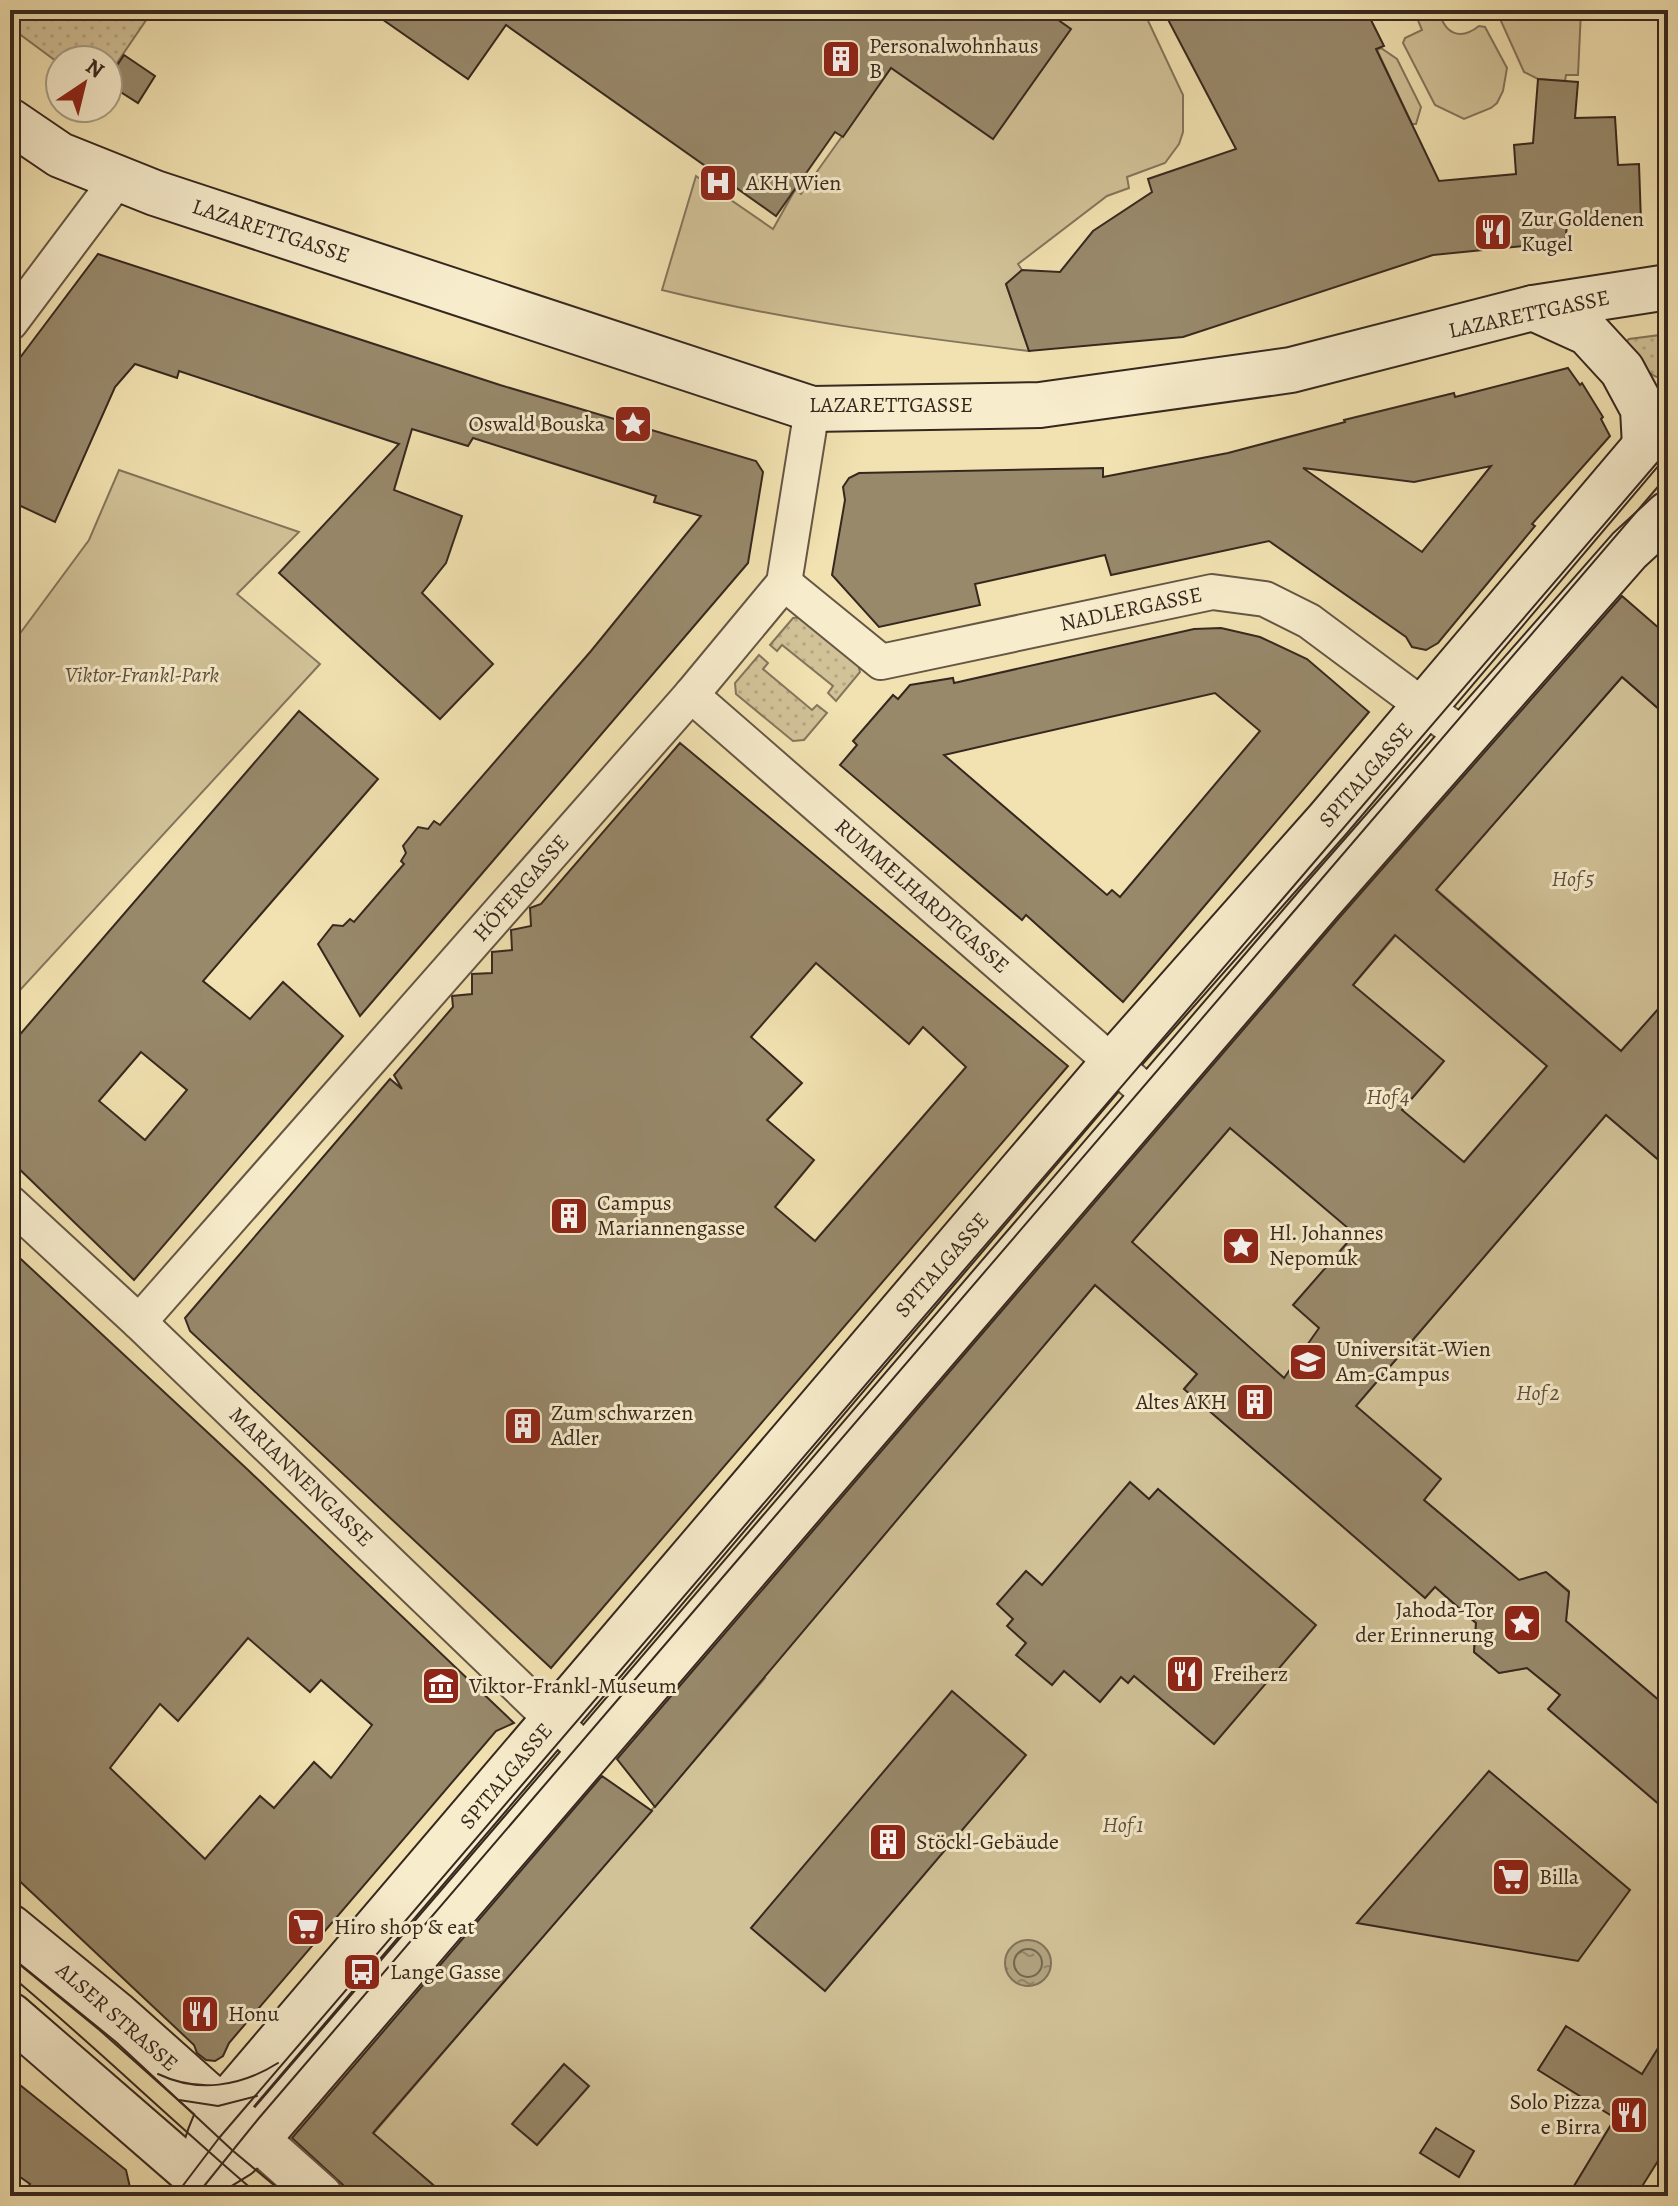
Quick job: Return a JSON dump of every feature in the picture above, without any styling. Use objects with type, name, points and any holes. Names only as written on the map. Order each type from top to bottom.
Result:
[{"type":"main road","name":"LAZARETTGASSE","points":[[10,121],[60,155],[118,179],[812,409],[1040,405],[1276,373],[1533,308],[1668,287]]},
{"type":"main road","points":[[1533,308],[1588,333],[1622,370],[1657,436]]},
{"type":"main road","name":"SPITALGASSE","points":[[222,2109],[1113,1063],[1426,706],[1657,436]]},
{"type":"main road","points":[[202,2190],[223,2166],[257,2139],[1320,902],[1629,550],[1668,514]]},
{"type":"main road","name":"ALSER STRASSE","points":[[10,1927],[115,2013],[257,2139]]},
{"type":"main road","points":[[10,2015],[202,2190]]},
{"type":"main road","points":[[202,2190],[208,2140],[222,2109]]},
{"type":"street","points":[[10,323],[118,179]]},
{"type":"street","points":[[784,583],[812,409]]},
{"type":"street","name":"HÖFERGASSE","points":[[139,1322],[691,695],[784,583]]},
{"type":"street","name":"NADLERGASSE","points":[[784,583],[881,662],[1212,592],[1265,599],[1309,621],[1465,737]]},
{"type":"street","name":"RUMMELHARDTGASSE","points":[[691,695],[1153,1098]]},
{"type":"street","name":"MARIANNENGASSE","points":[[10,1203],[139,1322],[589,1755]]},
{"type":"street","name":"ALSER STRASSE","points":[[257,2139],[321,2196]]},
{"type":"green space","points":[[10,10],[153,10],[124,53],[124,44],[44,44],[44,52],[10,27]]},
{"type":"green space","points":[[932,10],[1143,10],[1183,95],[1183,132],[1179,144],[1165,163],[1127,177],[1129,188],[1107,196],[1018,264],[1022,270],[1006,284],[1029,351],[799,319],[662,290],[696,176],[773,229],[795,190],[801,194]]},
{"type":"green space","points":[[1439,10],[1445,25],[1454,33],[1485,27],[1507,68],[1503,91],[1497,103],[1464,119],[1435,105],[1403,43],[1405,38],[1422,30],[1415,13],[1401,18],[1403,12]]},
{"type":"green space","points":[[1496,10],[1581,10],[1578,75],[1566,75],[1565,81],[1538,79],[1524,72]]},
{"type":"green space","points":[[1381,48],[1397,59],[1421,107],[1416,124],[1412,124],[1377,50]]},
{"type":"green space","points":[[1668,334],[1668,379],[1661,379],[1643,367],[1626,342]]},
{"type":"green space","name":"Viktor-Frankl-Park","points":[[119,470],[299,532],[237,594],[320,664],[10,1001],[10,899],[14,895],[10,891],[10,647],[89,540]]},
{"type":"green space","points":[[803,617],[858,664],[860,672],[836,701],[828,693],[833,686],[782,645],[777,651],[770,645],[793,618]]},
{"type":"green space","points":[[759,655],[768,663],[763,669],[812,710],[817,705],[827,713],[804,740],[793,741],[736,694],[735,683]]},
{"type":"green space","name":"Hof 5","points":[[1622,677],[1668,717],[1668,998],[1621,1051],[1436,889]]},
{"type":"green space","points":[[1396,935],[1547,1066],[1389,1249],[1362,1225],[1294,1305],[1380,1378],[1598,1124],[1591,1102],[1668,1168],[1668,1708],[1566,1621],[1569,1591],[1546,1572],[1519,1580],[1424,1500],[1440,1479],[1348,1434],[1093,1210],[1160,1209]]},
{"type":"green space","name":"Hof 1","points":[[1095,1285],[1197,1374],[1184,1389],[1425,1597],[1437,1584],[1442,1593],[1476,1623],[1474,1652],[1499,1673],[1527,1668],[1560,1695],[1549,1710],[1668,1812],[1668,2032],[1568,2196],[446,2196],[373,2134],[765,1678],[763,1676]]},
{"type":"water","points":[[1028,1940],[1044,1947],[1051,1963],[1044,1979],[1028,1986],[1012,1979],[1005,1963],[1012,1947]]},
{"type":"building","points":[[369,10],[1044,10],[1071,29],[993,139],[891,68],[843,137],[835,132],[776,216],[506,25],[468,79]]},
{"type":"building","points":[[1163,10],[1366,10],[1384,46],[1376,49],[1439,181],[1516,174],[1514,145],[1533,143],[1538,79],[1578,82],[1575,118],[1615,117],[1618,165],[1639,164],[1641,223],[1567,226],[1565,242],[1433,255],[1183,337],[1029,351],[1006,284],[1022,270],[1060,272],[1093,231],[1152,192],[1148,179],[1236,149]]},
{"type":"building","points":[[124,55],[155,76],[138,103],[124,94]]},
{"type":"building","points":[[98,254],[500,385],[756,461],[763,472],[748,563],[360,1016],[318,944],[333,925],[343,926],[350,919],[354,922],[404,864],[401,861],[406,853],[403,846],[418,827],[428,829],[434,821],[440,825],[591,651],[701,516],[654,502],[656,496],[473,438],[468,446],[412,429],[394,490],[462,516],[446,563],[422,593],[493,664],[440,719],[279,573],[399,444],[179,371],[177,378],[135,364],[115,387],[55,522],[10,501],[10,371]]},
{"type":"building","points":[[1568,368],[1580,385],[1582,383],[1603,417],[1601,419],[1610,436],[1532,524],[1535,526],[1438,643],[1426,650],[1412,647],[1406,637],[1269,541],[1111,575],[1105,555],[975,584],[980,605],[879,627],[832,575],[845,500],[843,487],[849,478],[859,473],[1103,468],[1103,477],[1228,453],[1344,420],[1454,393],[1455,397]],"holes":[[[1491,466],[1422,552],[1303,468],[1414,482]]]},
{"type":"building","name":"Altes AKH","points":[[1622,596],[1668,636],[1668,717],[1622,677],[1436,890],[1621,1051],[1668,998],[1668,1168],[1606,1115],[1356,1406],[1441,1479],[1424,1500],[1519,1580],[1546,1572],[1569,1592],[1566,1621],[1668,1708],[1668,1812],[1548,1709],[1560,1695],[1527,1668],[1499,1673],[1474,1652],[1476,1623],[1435,1587],[1425,1598],[1184,1389],[1197,1374],[1095,1285],[655,1807],[617,1759],[1339,918]],"holes":[[[1395,935],[1547,1066],[1464,1162],[1402,1110],[1444,1061],[1353,985]],[[1230,1128],[1355,1234],[1293,1305],[1319,1328],[1284,1378],[1132,1242]]]},
{"type":"building","points":[[1221,628],[1260,637],[1307,659],[1369,712],[1123,1002],[1026,915],[1022,920],[840,765],[857,745],[853,741],[893,695],[898,699],[910,685],[953,678],[954,683],[1194,629]],"holes":[[[1215,693],[1260,731],[1120,897],[1112,890],[1107,895],[944,755]]]},
{"type":"building","points":[[299,711],[378,779],[203,981],[250,1019],[283,982],[343,1036],[134,1280],[10,1160],[10,1046]],"holes":[[[141,1052],[187,1090],[145,1140],[99,1101]]]},
{"type":"building","name":"Campus Mariannengasse","points":[[680,743],[1068,1066],[551,1668],[190,1331],[185,1318],[390,1079],[402,1089],[394,1075],[453,1007],[452,996],[472,994],[472,974],[492,973],[492,952],[512,950],[511,930],[531,926],[530,908],[541,904]],"holes":[[[816,963],[909,1044],[923,1027],[966,1067],[815,1241],[775,1207],[814,1160],[767,1120],[802,1083],[751,1037]]]},
{"type":"building","points":[[10,1249],[514,1723],[496,1731],[229,2043],[223,2056],[215,2061],[206,2060],[197,2053],[194,2045],[10,1872]],"holes":[[[248,1638],[310,1692],[321,1680],[372,1725],[331,1778],[314,1762],[274,1808],[260,1796],[205,1859],[110,1768],[160,1704],[178,1721]]]},
{"type":"building","points":[[1130,1482],[1149,1499],[1158,1489],[1316,1625],[1214,1744],[1134,1676],[1128,1683],[1121,1677],[1100,1702],[1064,1671],[1052,1685],[1016,1655],[1026,1643],[1007,1626],[1013,1619],[997,1604],[1026,1571],[1042,1585]]},
{"type":"building","name":"Stöckl-Gebäude","points":[[952,1691],[1026,1755],[825,1991],[751,1928]]},
{"type":"building","points":[[1489,1771],[1630,1890],[1578,1961],[1357,1923]]},
{"type":"building","points":[[602,1776],[652,1811],[373,2133],[446,2196],[355,2196],[292,2138]]},
{"type":"building","points":[[1566,2026],[1642,2074],[1668,2032],[1668,2145],[1636,2196],[1568,2196],[1615,2118],[1538,2070]]},
{"type":"building","points":[[564,2064],[589,2086],[537,2145],[512,2124]]},
{"type":"building","points":[[10,2077],[126,2170],[132,2196],[21,2196],[30,2184],[10,2170]]},
{"type":"building","points":[[1436,2128],[1474,2151],[1459,2177],[1420,2153]]},
{"type":"tram line","points":[[175,2196],[219,2138],[1668,450]]},
{"type":"tram line","points":[[196,2196],[259,2118],[1668,475]]},
{"type":"tram line","points":[[10,1956],[116,2042],[232,2150],[287,2196]]},
{"type":"tram line","points":[[10,1975],[260,2196]]},
{"type":"tram line","points":[[158,2074],[188,2084],[219,2085],[249,2078],[278,2063]]},
{"type":"tram line","points":[[179,2100],[218,2106],[257,2096]]},
{"type":"place","name":"Personalwohnhaus B","points":[[841,59]]},
{"type":"place","name":"AKH Wien","points":[[718,183]]},
{"type":"place","name":"Zur Goldenen Kugel","points":[[1493,232]]},
{"type":"place","name":"Oswald Bouska","points":[[633,424]]},
{"type":"place","name":"Campus Mariannengasse","points":[[569,1216]]},
{"type":"place","name":"Hl. Johannes Nepomuk","points":[[1241,1246]]},
{"type":"place","name":"Universität-Wien Am-Campus","points":[[1308,1362]]},
{"type":"place","name":"Altes AKH","points":[[1255,1402]]},
{"type":"place","name":"Zum schwarzen Adler","points":[[523,1426]]},
{"type":"place","name":"Jahoda-Tor der Erinnerung","points":[[1522,1623]]},
{"type":"place","name":"Freiherz","points":[[1185,1674]]},
{"type":"place","name":"Viktor-Frankl-Museum","points":[[441,1686]]},
{"type":"place","name":"Stöckl-Gebäude","points":[[888,1842]]},
{"type":"place","name":"Billa","points":[[1511,1877]]},
{"type":"place","name":"Hiro shop & eat","points":[[306,1927]]},
{"type":"place","name":"Lange Gasse","points":[[362,1972]]},
{"type":"place","name":"Honu","points":[[200,2014]]},
{"type":"place","name":"Solo Pizza e Birra","points":[[1629,2115]]},
{"type":"park label","name":"Hof 4","points":[[1388,1097]]},
{"type":"park label","name":"Hof 2","points":[[1538,1393]]}]
